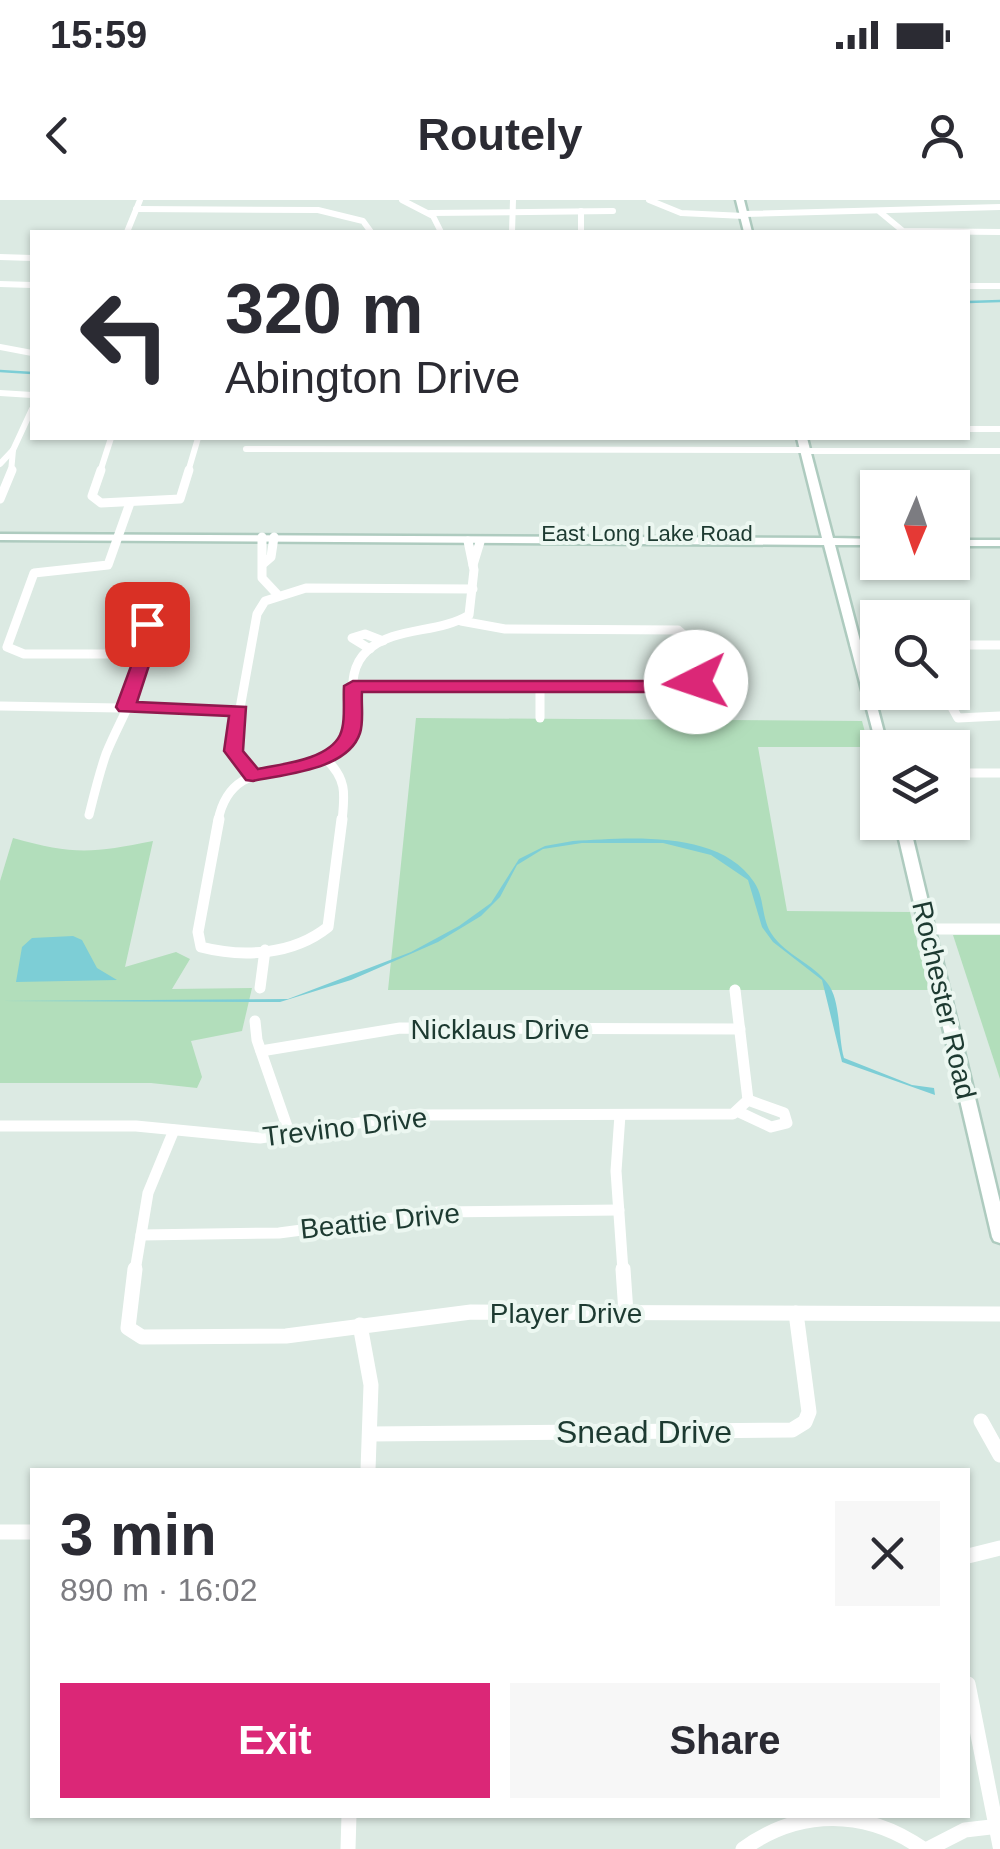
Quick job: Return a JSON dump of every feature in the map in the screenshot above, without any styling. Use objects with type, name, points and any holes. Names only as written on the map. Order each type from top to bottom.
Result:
[{"type":"main road","points":[[740,200],[748,230]]},
{"type":"main road","points":[[804,446],[860,660]]},
{"type":"main road","points":[[970,534],[1000,534]]},
{"type":"main road","name":"East Long Lake Road","points":[[0,537],[860,539]]},
{"type":"main road","name":"East Long Lake Road","points":[[452,538],[552,538]]},
{"type":"main road","points":[[970,542],[1000,543]]},
{"type":"main road","name":"Rochester Road","points":[[906,840],[1000,1237]]},
{"type":"street","points":[[128,230],[140,200]]},
{"type":"street","points":[[215,210],[218,200]]},
{"type":"street","points":[[402,200],[430,213],[613,211]]},
{"type":"street","points":[[512,230],[513,200]]},
{"type":"street","points":[[649,200],[681,213],[744,215],[1000,207]]},
{"type":"street","points":[[681,213],[688,203]]},
{"type":"street","points":[[136,210],[338,212],[363,220],[370,230]]},
{"type":"street","points":[[581,211],[582,230]]},
{"type":"street","points":[[880,212],[901,230]]},
{"type":"street","points":[[430,213],[441,230]]},
{"type":"street","points":[[970,232],[1000,232]]},
{"type":"street","points":[[0,258],[30,258]]},
{"type":"street","points":[[0,284],[30,285]]},
{"type":"street","points":[[970,286],[1000,286]]},
{"type":"street","points":[[0,347],[30,353]]},
{"type":"street","points":[[0,393],[30,395]]},
{"type":"street","points":[[0,464],[13,450],[30,413]]},
{"type":"street","points":[[970,428],[1000,429]]},
{"type":"street","points":[[110,440],[92,496],[100,502],[130,503],[166,503],[182,497],[197,440]]},
{"type":"street","points":[[917,440],[920,450]]},
{"type":"street","points":[[964,440],[968,450]]},
{"type":"street","points":[[246,449],[804,446],[1000,450]]},
{"type":"street","points":[[0,498],[4,478],[16,459],[13,450]]},
{"type":"street","points":[[130,503],[106,567],[34,574],[7,647],[19,654],[144,654]]},
{"type":"street","points":[[268,537],[271,556],[264,562],[264,582],[277,594]]},
{"type":"street","points":[[461,621],[472,611],[474,565],[480,557],[474,541]]},
{"type":"street","points":[[253,776],[234,751],[258,610],[277,594],[314,588],[473,588]]},
{"type":"street","points":[[89,816],[104,760],[144,654],[149,628],[144,619]]},
{"type":"street","points":[[325,758],[340,772],[346,788],[332,918],[314,939],[288,949],[210,950],[196,939],[222,803],[230,790],[253,776],[325,758],[350,736],[353,686],[356,663],[370,649],[384,641],[461,621],[498,629],[678,630],[686,638],[689,659],[681,675],[646,686],[353,686]]},
{"type":"street","points":[[370,649],[352,638],[368,634],[384,641]]},
{"type":"street","points":[[856,644],[860,644]]},
{"type":"street","points":[[970,645],[1000,645]]},
{"type":"street","points":[[666,682],[685,691],[700,687],[681,675]]},
{"type":"street","points":[[540,687],[540,718]]},
{"type":"street","points":[[0,706],[239,710]]},
{"type":"street","points":[[954,710],[958,718],[1000,716]]},
{"type":"street","points":[[970,773],[1000,773]]},
{"type":"street","points":[[928,928],[1000,929]]},
{"type":"street","points":[[260,988],[265,950]]},
{"type":"street","points":[[735,990],[740,1029]]},
{"type":"street","points":[[255,1021],[261,1051],[290,1135]]},
{"type":"street","name":"Nicklaus Drive","points":[[261,1051],[400,1028],[740,1029]]},
{"type":"street","name":"Trevino Drive","points":[[0,1126],[174,1130],[244,1138],[290,1135],[397,1116],[620,1115],[745,1106],[740,1029]]},
{"type":"street","points":[[620,1115],[619,1210],[626,1312]]},
{"type":"street","points":[[141,1235],[150,1184],[174,1130]]},
{"type":"street","name":"Beattie Drive","points":[[141,1235],[279,1233],[438,1212],[619,1210]]},
{"type":"street","name":"Player Drive","points":[[141,1235],[127,1318],[134,1334],[148,1338],[270,1337],[448,1314],[1000,1314]]},
{"type":"street","name":"Snead Drive","points":[[370,1434],[792,1430],[806,1422],[809,1412],[796,1313]]},
{"type":"street","points":[[360,1325],[372,1386],[368,1468]]},
{"type":"street","points":[[981,1421],[1000,1455]]},
{"type":"street","points":[[0,1532],[30,1532]]},
{"type":"street","points":[[970,1556],[1000,1548]]},
{"type":"street","points":[[971,1713],[1000,1846]]},
{"type":"street","points":[[348,1849],[350,1818]]},
{"type":"street","points":[[744,1849],[778,1824],[832,1818],[882,1825],[926,1849],[965,1830],[998,1826]]},
{"type":"green space","points":[[416,718],[862,721],[864,730],[860,730],[860,747],[758,747],[787,911],[910,912],[929,990],[388,990]]},
{"type":"green space","points":[[13,838],[83,850],[153,841],[125,967],[176,952],[190,959],[172,989],[252,988],[242,1031],[191,1041],[202,1077],[197,1088],[151,1083],[0,1083],[0,881]]},
{"type":"green space","points":[[953,935],[1000,935],[1000,1079]]},
{"type":"water","points":[[671,840],[719,853],[738,865],[757,888],[771,933],[784,948],[815,970],[832,991],[844,1058],[912,1085],[934,1088],[935,1095],[842,1062],[822,980],[773,942],[762,927],[748,880],[711,855],[663,843],[582,843],[543,849],[517,865],[500,897],[481,916],[438,942],[351,980],[280,1002],[0,1001],[288,999],[411,952],[459,926],[491,903],[519,859],[545,846],[573,841]]},
{"type":"water","points":[[73,936],[82,940],[97,968],[117,980],[16,982],[22,947],[32,938]]},
{"type":"waterway","points":[[970,302],[1000,301]]},
{"type":"waterway","points":[[0,371],[30,373]]},
{"type":"route","points":[[147,624],[146,650],[126,707],[239,710],[234,751],[253,776],[310,763],[330,755],[348,741],[353,686],[646,686],[681,675],[696,682]]}]
